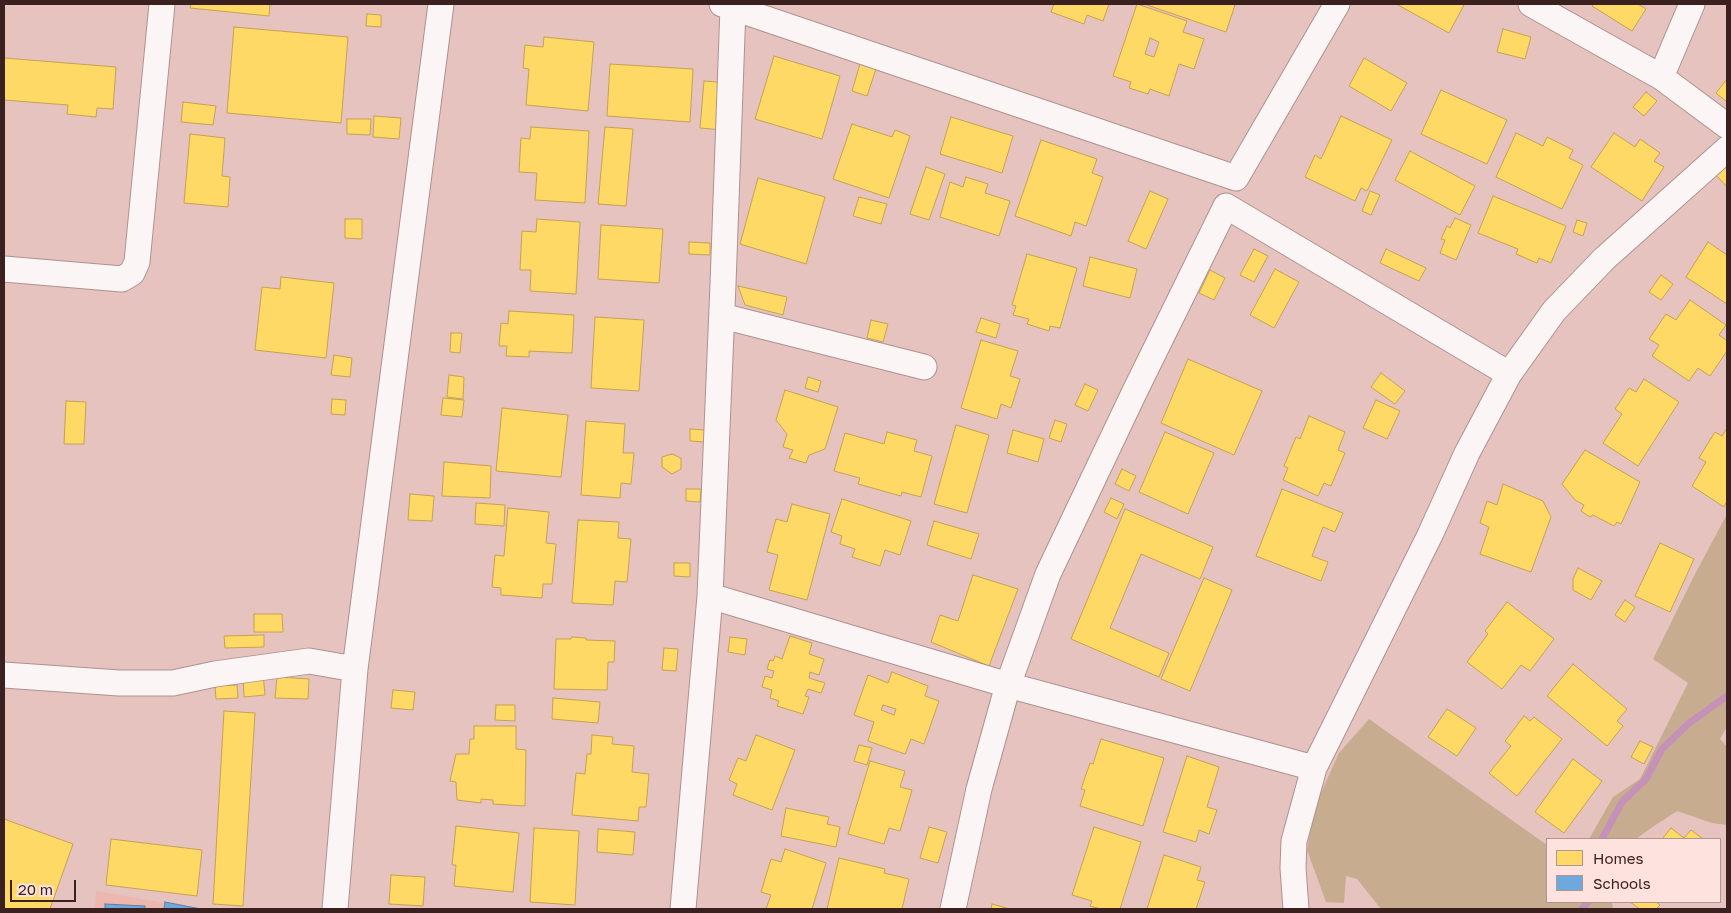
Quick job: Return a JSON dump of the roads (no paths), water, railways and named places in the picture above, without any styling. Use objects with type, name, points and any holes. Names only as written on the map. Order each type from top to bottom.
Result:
[{"type":"street","points":[[4,269],[122,279],[132,273],[137,262],[162,4]]},
{"type":"street","points":[[335,909],[355,669],[441,4]]},
{"type":"street","points":[[953,909],[979,789],[1008,685],[1048,574],[1226,206],[1236,178],[1337,4]]},
{"type":"street","points":[[1531,4],[1661,77],[1727,126]]},
{"type":"street","points":[[1661,77],[1692,4]]},
{"type":"street","points":[[683,909],[710,596],[722,316],[727,5],[1236,178]]},
{"type":"street","points":[[1296,909],[1294,841],[1314,768],[1430,535],[1467,453],[1509,374],[1554,312],[1604,259],[1727,149]]},
{"type":"street","points":[[1226,206],[1509,374]]},
{"type":"street","points":[[722,316],[924,367]]},
{"type":"street","points":[[710,596],[1008,685],[1314,768]]},
{"type":"street","points":[[4,675],[119,683],[173,683],[214,674],[309,661],[355,669]]},
{"type":"waterway","points":[[1603,838],[1622,802],[1646,779],[1662,749],[1688,724],[1727,696]]},
{"type":"waterway","points":[[1582,909],[1587,903]]}]
